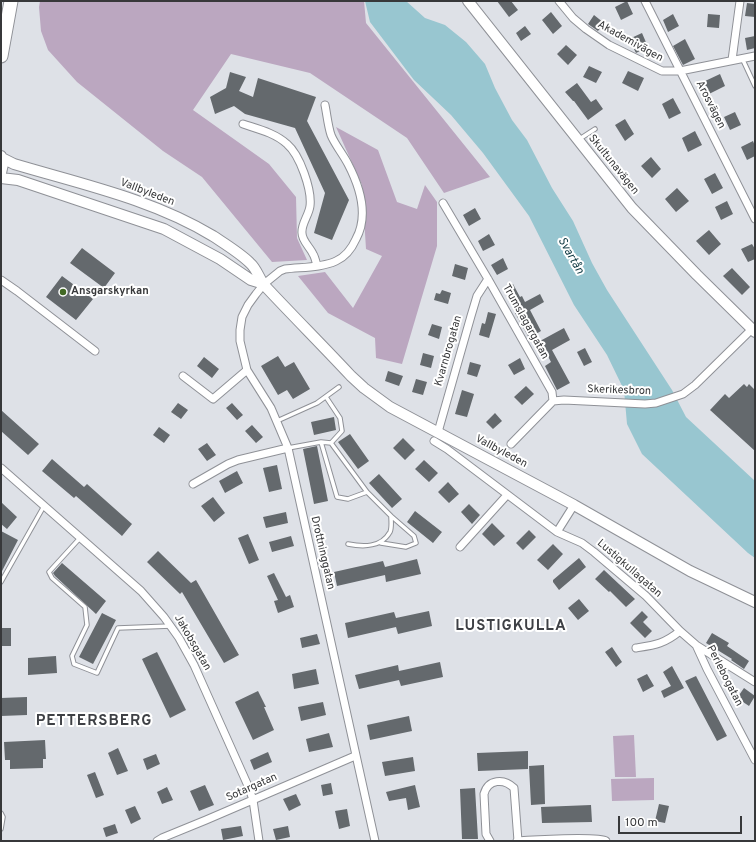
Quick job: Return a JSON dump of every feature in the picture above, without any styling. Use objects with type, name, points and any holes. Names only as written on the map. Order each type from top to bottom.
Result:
[{"type":"highway","points":[[1,56],[11,1]]},
{"type":"main road","name":"Skultunavägen","points":[[468,1],[632,208],[691,269],[754,330]]},
{"type":"main road","points":[[1,173],[3,164],[2,157]]},
{"type":"main road","name":"Vallbyleden","points":[[2,157],[14,164],[113,192],[173,215],[200,228],[250,263],[264,284],[351,376],[364,388],[390,407],[436,437],[574,505],[690,571],[755,602]]},
{"type":"main road","name":"Vallbyleden","points":[[1,178],[18,180],[164,229],[220,259],[251,280],[264,284]]},
{"type":"street","name":"Akademivägen","points":[[560,1],[573,18],[586,30],[609,45],[655,69],[662,71],[680,71],[755,56]]},
{"type":"street","name":"Arosvägen","points":[[645,1],[755,219]]},
{"type":"street","points":[[732,60],[740,1]]},
{"type":"street","name":"Drottninggatan","points":[[325,105],[331,135],[348,164],[361,196],[363,207],[362,223],[359,234],[353,246],[337,261],[317,266],[285,269],[280,271],[264,284],[252,299],[242,317],[240,341],[247,370],[271,408],[288,448],[375,841]]},
{"type":"street","points":[[243,124],[268,132],[278,137],[288,145],[295,155],[304,173],[310,197],[310,208],[302,232],[303,240],[314,255],[317,266]]},
{"type":"street","name":"Trumslagargatan","points":[[443,203],[549,386],[552,392],[553,401]]},
{"type":"street","name":"Kvarnbrogatan","points":[[436,437],[477,296],[488,279]]},
{"type":"street","points":[[1,280],[95,351]]},
{"type":"street","name":"Skerikesbron","points":[[553,401],[564,400],[633,404],[656,403],[683,394],[695,385],[754,330]]},
{"type":"street","points":[[183,376],[213,399],[247,370]]},
{"type":"street","points":[[510,444],[553,401]]},
{"type":"street","name":"Lustigkullagatan","points":[[436,437],[447,449],[557,532],[582,543],[594,552],[646,596],[696,645],[755,682]]},
{"type":"street","points":[[193,484],[238,460],[288,448]]},
{"type":"street","name":"Jakobsgatan","points":[[1,468],[141,591],[171,626],[194,665],[249,788],[253,800],[259,841]]},
{"type":"street","points":[[460,547],[507,495]]},
{"type":"street","points":[[557,532],[574,505]]},
{"type":"street","points":[[636,648],[664,643],[680,631]]},
{"type":"street","name":"Perlebogatan","points":[[696,645],[755,760]]},
{"type":"street","name":"Sotargatan","points":[[157,841],[355,756]]},
{"type":"street","points":[[490,841],[486,834],[484,794],[486,788],[490,784],[496,782],[506,782],[514,788],[517,841],[605,840]]},
{"type":"lane","points":[[742,58],[755,86]]},
{"type":"lane","points":[[578,141],[595,129]]},
{"type":"lane","points":[[277,421],[318,403],[340,388]]},
{"type":"lane","points":[[326,397],[340,418],[342,431],[331,443]]},
{"type":"lane","points":[[321,442],[337,497],[348,499],[367,492]]},
{"type":"lane","points":[[288,448],[321,442],[331,443],[367,492],[414,536],[416,543],[406,547],[381,543],[362,547],[348,544]]},
{"type":"lane","points":[[1,582],[44,505]]},
{"type":"lane","points":[[381,543],[390,531],[391,516]]},
{"type":"lane","points":[[80,537],[49,572],[52,578],[85,607],[87,625],[72,656],[74,664],[97,673],[118,628],[171,626]]},
{"type":"lane","points":[[1,813],[3,817],[1,829]]},
{"type":"shaded area","points":[[40,1],[364,1],[366,23],[490,177],[444,193],[407,138],[310,73],[231,54],[193,110],[269,164],[296,197],[297,238],[307,260],[272,262],[202,177],[163,151],[77,82],[48,50],[41,31]]},
{"type":"shaded area","points":[[336,127],[378,150],[397,202],[417,209],[425,185],[437,202],[437,246],[402,364],[376,358],[375,338],[328,313],[298,276],[325,272],[353,308],[382,256],[366,249],[362,185]]},
{"type":"shaded area","points":[[634,735],[636,777],[615,777],[613,736]]},
{"type":"shaded area","points":[[654,778],[654,800],[612,801],[611,779]]},
{"type":"water","name":"Svartån","points":[[365,1],[406,1],[425,18],[445,25],[466,42],[485,64],[495,88],[512,120],[527,140],[552,188],[573,221],[592,263],[607,290],[672,390],[686,417],[755,481],[755,558],[642,454],[627,424],[624,390],[607,355],[574,305],[529,216],[483,153],[451,115],[414,80],[370,22]]},
{"type":"building","points":[[497,1],[511,1],[518,10],[509,17]]},
{"type":"building","points":[[627,1],[633,14],[621,20],[615,7]]},
{"type":"building","points":[[747,3],[755,4],[755,17],[745,16]]},
{"type":"building","points":[[551,12],[562,26],[553,34],[542,20]]},
{"type":"building","points":[[673,14],[679,26],[668,32],[663,20]]},
{"type":"building","points":[[708,14],[720,15],[719,28],[707,27]]},
{"type":"building","points":[[594,15],[604,23],[598,31],[588,24]]},
{"type":"building","points":[[525,26],[531,34],[521,41],[516,33]]},
{"type":"building","points":[[642,33],[648,47],[636,53],[629,39]]},
{"type":"building","points":[[755,36],[755,48],[747,50],[745,38]]},
{"type":"building","points":[[685,39],[695,59],[683,65],[673,46]]},
{"type":"building","points":[[566,45],[577,55],[568,65],[557,54]]},
{"type":"building","points":[[589,66],[602,72],[596,83],[583,77]]},
{"type":"building","points":[[628,71],[644,78],[638,91],[622,83]]},
{"type":"building","points":[[230,72],[246,77],[239,91],[253,97],[258,78],[316,97],[307,121],[349,200],[332,240],[314,233],[325,193],[295,128],[245,114],[234,106],[215,114],[210,97],[226,88]]},
{"type":"building","points":[[720,74],[725,86],[709,94],[703,82]]},
{"type":"building","points":[[577,83],[591,102],[596,99],[603,109],[588,120],[574,101],[565,92]]},
{"type":"building","points":[[673,98],[681,113],[669,119],[662,104]]},
{"type":"building","points":[[735,112],[741,125],[730,130],[724,117]]},
{"type":"building","points":[[625,119],[634,134],[625,141],[615,125]]},
{"type":"building","points":[[695,131],[702,145],[688,152],[682,138]]},
{"type":"building","points":[[753,141],[755,146],[755,156],[747,160],[741,147]]},
{"type":"building","points":[[651,157],[661,169],[652,178],[641,166]]},
{"type":"building","points":[[715,173],[723,188],[712,194],[704,179]]},
{"type":"building","points":[[677,188],[689,201],[676,212],[665,199]]},
{"type":"building","points":[[727,201],[733,214],[721,220],[715,207]]},
{"type":"building","points":[[475,208],[481,219],[469,226],[463,215]]},
{"type":"building","points":[[709,230],[721,244],[709,255],[696,241]]},
{"type":"building","points":[[489,234],[495,245],[483,251],[478,241]]},
{"type":"building","points":[[752,244],[755,249],[755,259],[748,262],[741,249]]},
{"type":"building","points":[[82,248],[115,273],[104,288],[70,263]]},
{"type":"building","points":[[503,258],[508,269],[497,275],[491,265]]},
{"type":"building","points":[[455,264],[468,268],[465,280],[452,276]]},
{"type":"building","points":[[732,268],[750,287],[742,295],[723,276]]},
{"type":"building","points":[[62,276],[93,299],[76,320],[46,297]]},
{"type":"building","points":[[513,284],[520,297],[522,296],[525,302],[540,294],[544,302],[530,310],[541,331],[529,338],[515,313],[517,312],[505,288]]},
{"type":"building","points":[[442,290],[451,293],[448,304],[434,300],[436,293],[440,294]]},
{"type":"building","points":[[488,312],[496,314],[489,338],[479,335],[482,323],[485,324]]},
{"type":"building","points":[[432,324],[442,327],[439,339],[428,335]]},
{"type":"building","points":[[564,328],[570,340],[552,350],[570,383],[557,390],[545,366],[551,362],[540,341]]},
{"type":"building","points":[[585,348],[592,362],[584,366],[577,352]]},
{"type":"building","points":[[423,353],[434,356],[431,368],[420,365]]},
{"type":"building","points":[[278,356],[285,367],[294,362],[310,389],[293,399],[287,390],[278,395],[261,366]]},
{"type":"building","points":[[204,357],[219,369],[212,378],[197,366]]},
{"type":"building","points":[[520,358],[525,369],[514,375],[508,365]]},
{"type":"building","points":[[470,362],[481,365],[477,377],[467,374]]},
{"type":"building","points":[[388,371],[403,376],[399,386],[385,381]]},
{"type":"building","points":[[416,379],[427,382],[423,395],[412,392]]},
{"type":"building","points":[[744,384],[747,387],[749,384],[755,390],[755,451],[710,410],[725,394],[729,398]]},
{"type":"building","points":[[526,386],[534,394],[522,405],[514,397]]},
{"type":"building","points":[[462,390],[474,394],[467,417],[455,414]]},
{"type":"building","points":[[178,403],[188,410],[181,419],[171,412]]},
{"type":"building","points":[[232,403],[243,415],[237,420],[226,408]]},
{"type":"building","points":[[1,410],[39,444],[28,455],[1,431]]},
{"type":"building","points":[[495,413],[502,421],[493,429],[486,422]]},
{"type":"building","points":[[334,417],[336,430],[314,435],[311,422]]},
{"type":"building","points":[[252,425],[263,437],[256,443],[245,431]]},
{"type":"building","points":[[159,427],[170,435],[164,443],[153,435]]},
{"type":"building","points":[[350,434],[369,461],[358,469],[338,442]]},
{"type":"building","points":[[403,438],[415,450],[405,460],[393,448]]},
{"type":"building","points":[[207,443],[216,455],[207,461],[198,449]]},
{"type":"building","points":[[317,446],[328,501],[314,504],[303,449]]},
{"type":"building","points":[[52,459],[84,487],[87,484],[132,524],[122,536],[76,496],[74,498],[42,471]]},
{"type":"building","points":[[424,460],[438,473],[429,482],[415,469]]},
{"type":"building","points":[[277,465],[282,489],[269,492],[263,468]]},
{"type":"building","points":[[237,471],[243,483],[225,493],[219,481]]},
{"type":"building","points":[[379,474],[402,499],[392,508],[369,483]]},
{"type":"building","points":[[448,482],[459,494],[449,503],[438,492]]},
{"type":"building","points":[[213,497],[225,513],[214,522],[201,506]]},
{"type":"building","points":[[1,502],[17,517],[7,529],[1,524]]},
{"type":"building","points":[[469,504],[480,515],[472,524],[461,512]]},
{"type":"building","points":[[415,511],[442,532],[433,543],[407,522]]},
{"type":"building","points":[[286,512],[288,523],[266,528],[263,517]]},
{"type":"building","points":[[492,523],[505,536],[494,546],[482,534]]},
{"type":"building","points":[[529,530],[536,537],[523,550],[516,543]]},
{"type":"building","points":[[1,531],[18,540],[1,573]]},
{"type":"building","points":[[248,534],[259,560],[249,564],[238,538]]},
{"type":"building","points":[[291,536],[294,546],[272,552],[269,542]]},
{"type":"building","points":[[553,544],[563,554],[548,570],[537,560]]},
{"type":"building","points":[[158,551],[191,583],[196,580],[239,655],[224,663],[182,592],[180,594],[147,562]]},
{"type":"building","points":[[579,558],[586,567],[559,590],[553,580]]},
{"type":"building","points":[[417,559],[421,574],[386,582],[385,575],[337,586],[334,572],[383,561],[385,567]]},
{"type":"building","points":[[62,563],[106,601],[96,614],[53,573]]},
{"type":"building","points":[[604,570],[635,599],[626,607],[595,579]]},
{"type":"building","points":[[274,573],[286,597],[290,595],[294,607],[278,613],[274,601],[278,600],[267,576]]},
{"type":"building","points":[[579,599],[589,611],[578,620],[568,608]]},
{"type":"building","points":[[429,611],[432,626],[398,634],[396,627],[348,638],[345,623],[394,612],[396,618]]},
{"type":"building","points":[[642,611],[648,617],[643,622],[652,631],[645,638],[630,623]]},
{"type":"building","points":[[102,613],[116,620],[93,664],[79,657]]},
{"type":"building","points":[[1,628],[11,628],[11,646],[1,646]]},
{"type":"building","points":[[712,633],[729,643],[727,646],[749,661],[744,669],[731,660],[732,659],[706,643]]},
{"type":"building","points":[[317,634],[320,644],[302,648],[300,638]]},
{"type":"building","points":[[612,647],[622,662],[616,667],[605,652]]},
{"type":"building","points":[[157,652],[186,710],[170,718],[142,659]]},
{"type":"building","points":[[56,656],[57,673],[28,675],[28,658]]},
{"type":"building","points":[[440,662],[443,677],[401,686],[399,680],[359,689],[355,675],[398,665],[399,671]]},
{"type":"building","points":[[672,666],[684,688],[664,698],[661,691],[671,686],[663,672]]},
{"type":"building","points":[[316,669],[319,684],[294,689],[292,674]]},
{"type":"building","points":[[647,674],[654,686],[643,692],[637,679]]},
{"type":"building","points":[[696,676],[727,736],[717,741],[685,681]]},
{"type":"building","points":[[744,688],[755,696],[749,706],[737,698]]},
{"type":"building","points":[[258,691],[266,707],[264,707],[274,730],[253,740],[235,702]]},
{"type":"building","points":[[27,697],[27,715],[1,716],[1,698]]},
{"type":"building","points":[[323,702],[326,715],[301,721],[298,707]]},
{"type":"building","points":[[409,716],[412,731],[370,740],[367,725]]},
{"type":"building","points":[[329,733],[333,747],[309,752],[306,739]]},
{"type":"building","points":[[45,740],[46,759],[43,759],[43,768],[10,769],[10,760],[5,760],[4,742]]},
{"type":"building","points":[[118,748],[128,771],[117,775],[108,753]]},
{"type":"building","points":[[528,751],[528,769],[478,771],[477,753]]},
{"type":"building","points":[[268,752],[272,762],[254,770],[250,760]]},
{"type":"building","points":[[156,754],[160,764],[147,770],[143,759]]},
{"type":"building","points":[[413,757],[415,771],[385,776],[382,762]]},
{"type":"building","points":[[544,765],[545,804],[531,805],[529,766]]},
{"type":"building","points":[[95,772],[104,795],[96,798],[87,775]]},
{"type":"building","points":[[331,783],[333,794],[323,796],[321,785]]},
{"type":"building","points":[[205,785],[214,805],[199,811],[190,791]]},
{"type":"building","points":[[415,785],[420,807],[408,810],[406,798],[389,801],[386,792]]},
{"type":"building","points":[[167,787],[173,800],[162,804],[157,792]]},
{"type":"building","points":[[475,788],[478,839],[462,839],[460,789]]},
{"type":"building","points":[[296,794],[301,805],[289,811],[283,799]]},
{"type":"building","points":[[659,804],[669,806],[665,823],[655,821]]},
{"type":"building","points":[[591,805],[592,822],[542,823],[541,807]]},
{"type":"building","points":[[135,806],[141,819],[131,824],[125,810]]},
{"type":"building","points":[[347,809],[350,826],[339,829],[335,811]]},
{"type":"building","points":[[115,824],[118,833],[106,837],[103,828]]},
{"type":"building","points":[[241,826],[243,836],[223,840],[221,829]]},
{"type":"building","points":[[288,826],[290,837],[276,840],[273,829]]},
{"type":"place","name":"Ansgarskyrkan","points":[[63,292]]},
{"type":"district","name":"LUSTIGKULLA","points":[[511,627]]},
{"type":"district","name":"PETTERSBERG","points":[[94,722]]}]
